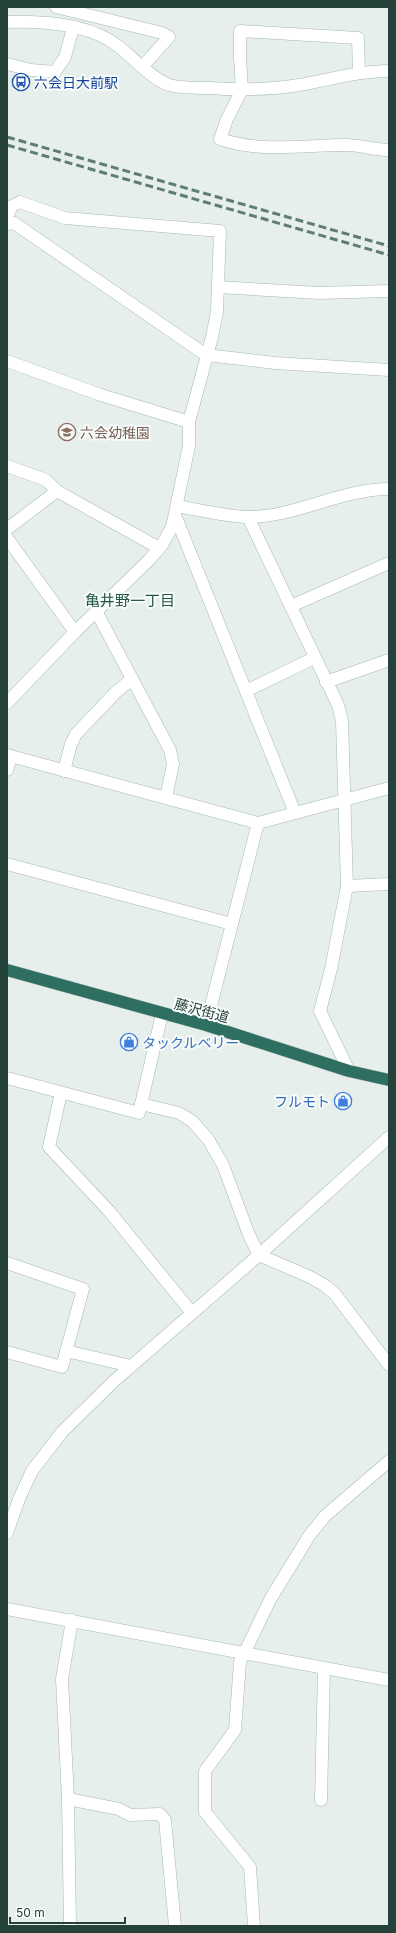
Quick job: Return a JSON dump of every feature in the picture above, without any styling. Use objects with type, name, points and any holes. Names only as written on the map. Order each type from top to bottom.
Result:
[{"type":"highway","name":"藤沢街道","points":[[7,970],[206,1025],[349,1070],[389,1080]]},
{"type":"street","points":[[56,7],[162,33],[168,37],[143,66]]},
{"type":"street","points":[[7,22],[56,23],[96,34],[116,44],[158,79],[168,84],[242,90],[269,89],[300,85],[359,73],[389,71]]},
{"type":"street","points":[[7,64],[31,70],[55,72],[65,57],[73,28]]},
{"type":"street","points":[[359,73],[358,38],[240,31],[242,90],[227,119],[220,139],[236,144],[257,146],[349,145],[389,150]]},
{"type":"street","points":[[7,216],[12,206],[20,202],[66,218],[220,231],[217,312],[189,422],[189,446],[172,527],[159,548],[7,703]]},
{"type":"street","points":[[7,224],[14,223],[206,355],[275,363],[389,370]]},
{"type":"street","points":[[218,287],[319,293],[389,291]]},
{"type":"street","points":[[7,361],[101,395],[189,422]]},
{"type":"street","points":[[7,466],[46,480],[57,491],[159,548]]},
{"type":"street","points":[[176,510],[248,517],[284,512],[330,498],[375,489],[389,489]]},
{"type":"street","points":[[7,529],[57,491]]},
{"type":"street","points":[[176,510],[294,813]]},
{"type":"street","points":[[248,517],[338,706],[342,721],[346,799],[347,886],[331,969],[320,1011],[349,1070]]},
{"type":"street","points":[[7,538],[75,632]]},
{"type":"street","points":[[291,606],[389,563]]},
{"type":"street","points":[[96,611],[170,750],[173,764],[166,798]]},
{"type":"street","points":[[246,691],[314,658]]},
{"type":"street","points":[[326,682],[389,660]]},
{"type":"street","points":[[64,771],[71,744],[76,734],[116,692],[132,679]]},
{"type":"street","points":[[7,770],[9,756],[258,823],[389,788]]},
{"type":"street","points":[[206,1025],[258,823]]},
{"type":"street","points":[[7,864],[232,924]]},
{"type":"street","points":[[347,886],[389,884]]},
{"type":"street","points":[[7,1078],[139,1113],[162,1014]]},
{"type":"street","points":[[61,1093],[49,1147],[109,1211],[192,1312]]},
{"type":"street","points":[[141,1104],[179,1113],[192,1121],[208,1140],[223,1165],[249,1235],[259,1255],[324,1285],[335,1294],[389,1365]]},
{"type":"street","points":[[7,1533],[19,1499],[32,1471],[62,1432],[192,1312],[259,1255],[389,1138]]},
{"type":"street","points":[[7,1263],[83,1289],[62,1368],[7,1352]]},
{"type":"street","points":[[66,1351],[132,1366]]},
{"type":"street","points":[[254,1926],[250,1867],[205,1812],[205,1771],[235,1730],[240,1662],[271,1598],[309,1536],[325,1516],[389,1461]]},
{"type":"street","points":[[7,1610],[72,1620],[324,1669],[389,1680]]},
{"type":"street","points":[[70,1926],[68,1799],[62,1679],[72,1620]]},
{"type":"street","points":[[320,1800],[324,1669]]},
{"type":"street","points":[[68,1799],[119,1809],[130,1815],[160,1814],[165,1820],[175,1926]]},
{"type":"railway","points":[[7,137],[389,246]]},
{"type":"railway","points":[[7,145],[389,255]]},
{"type":"place","name":"六会日大前駅","points":[[21,82]]},
{"type":"place","name":"六会幼稚園","points":[[67,432]]},
{"type":"place","name":"タックルベリー","points":[[129,1042]]},
{"type":"place","name":"フルモト","points":[[343,1101]]},
{"type":"district","name":"亀井野一丁目","points":[[130,600]]}]
